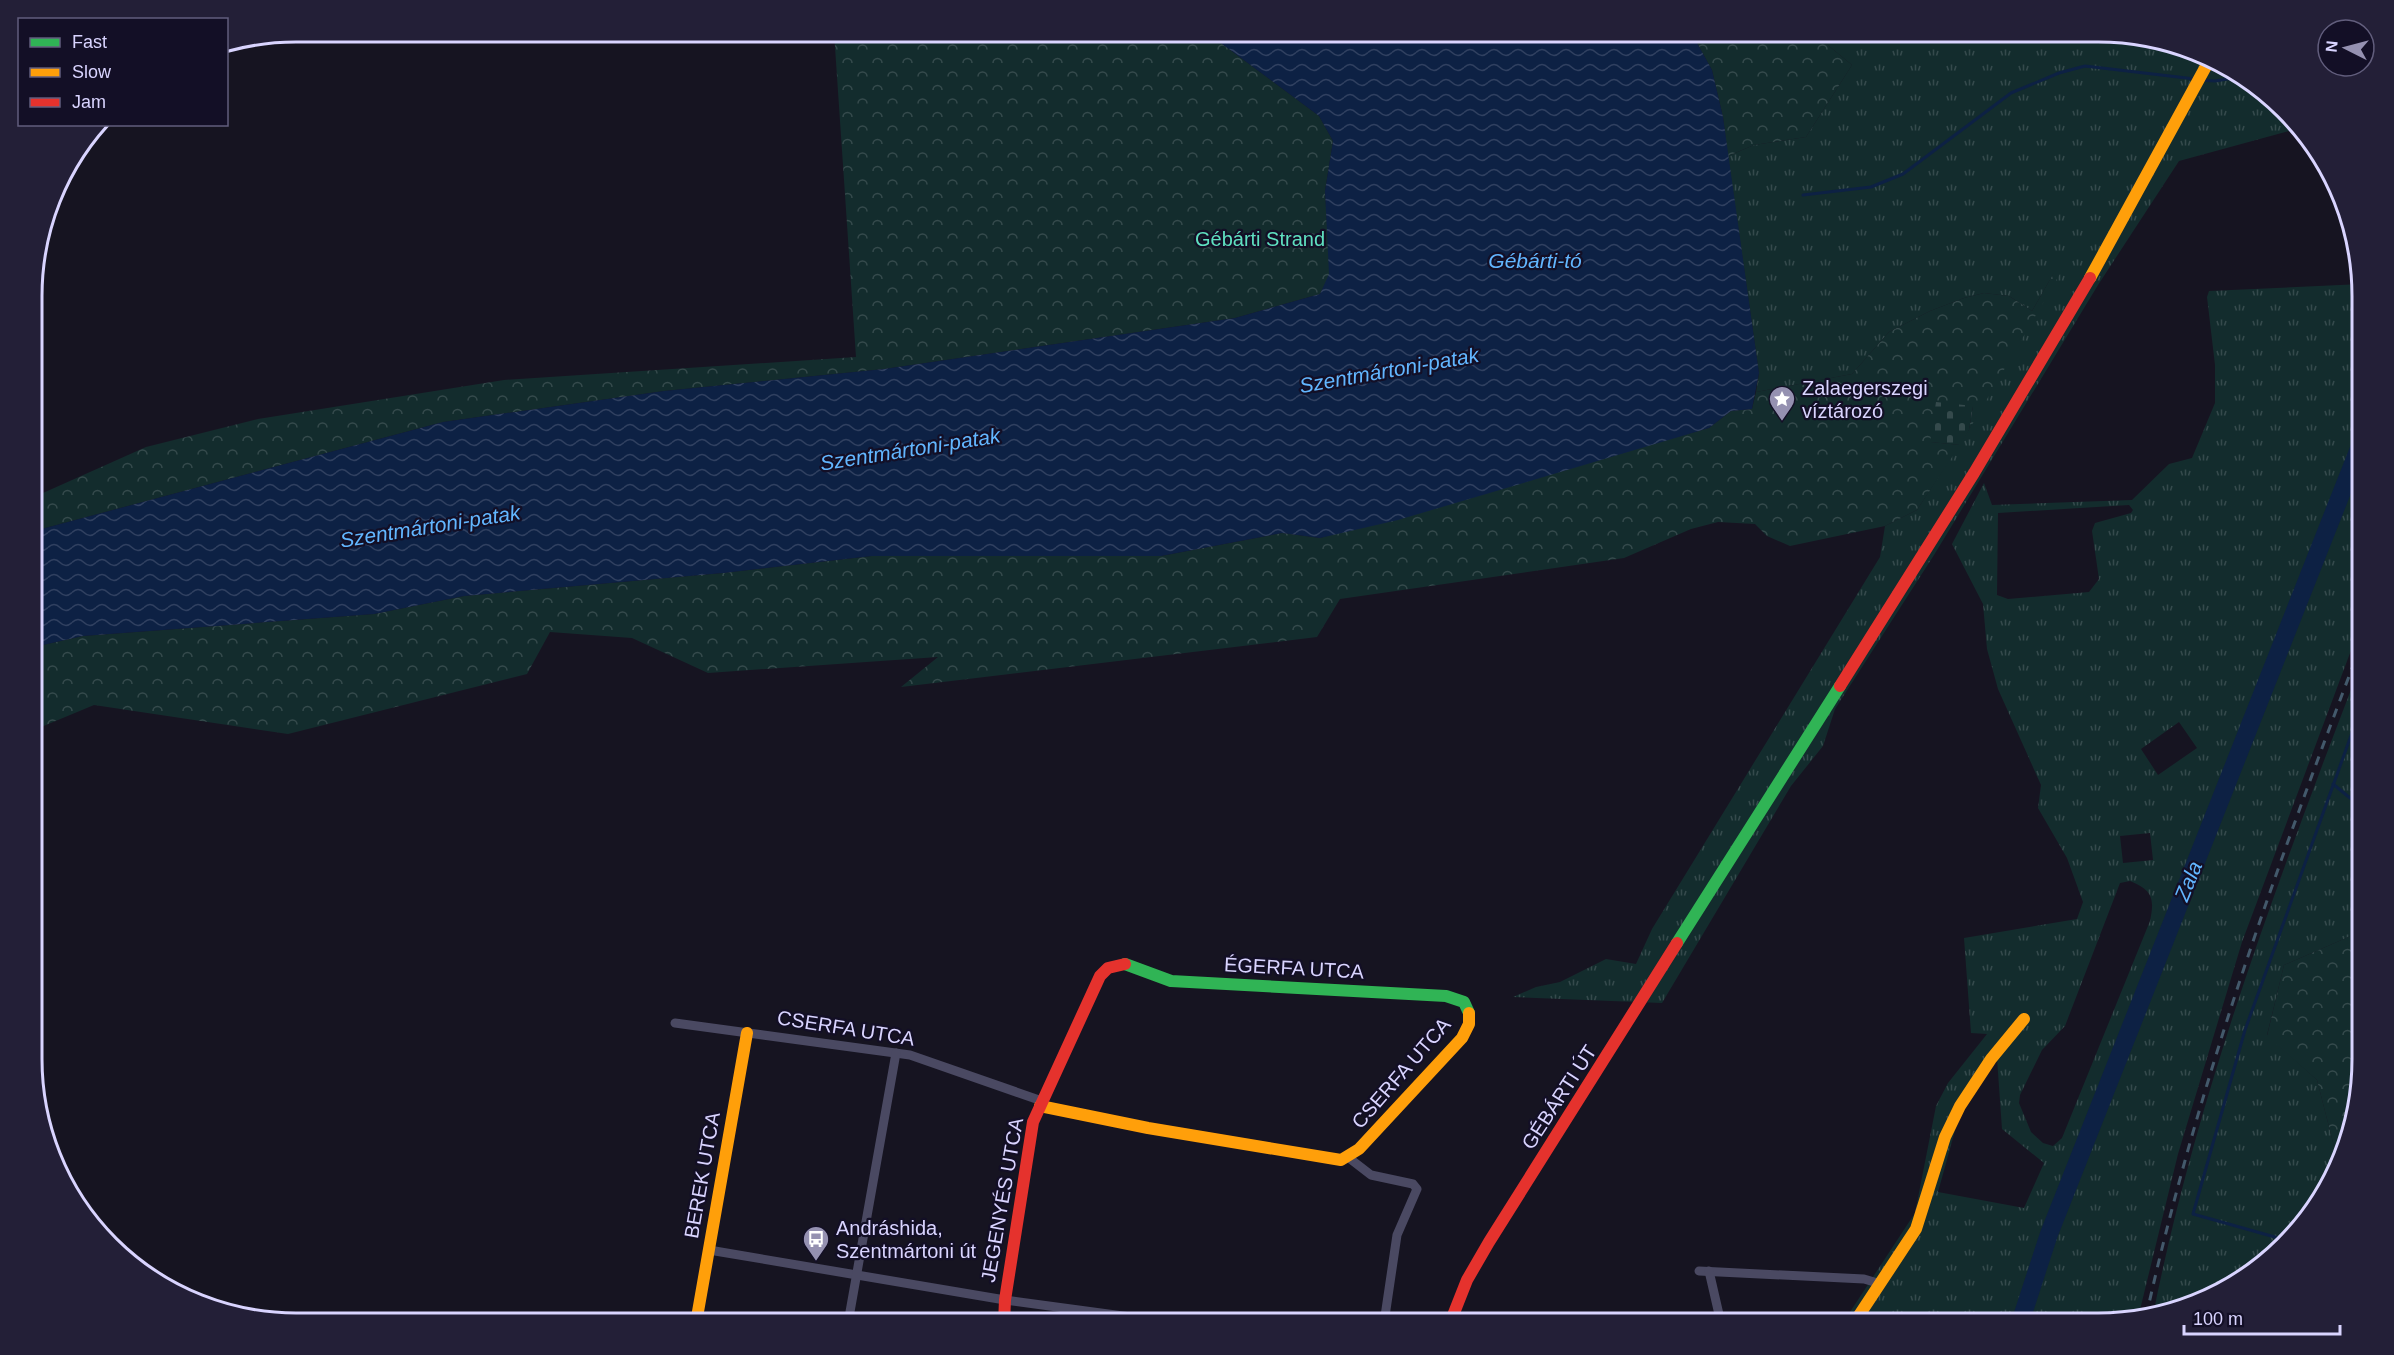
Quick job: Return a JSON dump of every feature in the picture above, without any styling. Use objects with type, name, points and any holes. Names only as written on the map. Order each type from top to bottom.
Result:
[{"type":"street","name":"GÉBÁRTI ÚT","points":[[1454,1313],[1461,1292],[1484,1251],[1709,896],[2033,375],[2096,269],[2206,66]]},
{"type":"street","name":"ÉGERFA UTCA","points":[[1118,963],[1131,964],[1171,981],[1446,996],[1459,999],[1469,1008]]},
{"type":"street","name":"JEGENYÉS UTCA","points":[[1004,1313],[1031,1132],[1041,1104],[1100,976],[1118,963]]},
{"type":"street","name":"CSERFA UTCA","points":[[675,1023],[896,1053],[921,1059],[1041,1104],[1328,1160],[1349,1158],[1462,1038],[1469,1024],[1469,1008]]},
{"type":"street","points":[[1861,1313],[1920,1220],[1944,1140],[1956,1115],[2001,1046],[2024,1019]]},
{"type":"street","name":"BEREK UTCA","points":[[698,1313],[747,1033]]},
{"type":"street","points":[[850,1313],[896,1053]]},
{"type":"street","name":"CSERFA UTCA","points":[[1349,1158],[1371,1175],[1413,1184],[1417,1189],[1397,1235],[1385,1313]]},
{"type":"street","points":[[709,1250],[1094,1313]]},
{"type":"street","points":[[1699,1271],[1864,1279],[1881,1284]]},
{"type":"street","points":[[1709,1271],[1719,1313]]},
{"type":"green space","name":"Gébárti Strand","points":[[835,42],[1219,42],[1319,116],[1333,141],[1325,191],[1330,274],[1320,294],[1235,318],[884,369],[664,391],[443,422],[42,529],[42,493],[146,447],[258,419],[504,380],[856,357]]},
{"type":"green space","points":[[1697,42],[1824,42],[1852,65],[1806,137],[1754,145],[1728,156],[1723,117],[1712,70]]},
{"type":"green space","points":[[1824,42],[2131,44],[2180,55],[2225,76],[2265,105],[2290,131],[2179,161],[2098,285],[1934,555],[1835,709],[1823,746],[1791,786],[1662,1003],[1513,997],[1536,987],[1560,982],[1606,959],[1636,964],[1652,929],[1880,557],[1885,526],[1917,510],[1970,428],[2055,271],[2032,311],[2009,296],[1984,293],[1964,298],[1930,311],[1889,332],[1852,374],[1756,392],[1759,373],[1728,156],[1754,145],[1806,137],[1852,65]]},
{"type":"green space","points":[[2055,271],[2061,272],[1969,430],[1973,406],[1931,442],[1960,445],[1917,510],[1885,526],[1790,546],[1767,536],[1755,524],[1718,522],[1691,529],[1624,558],[1340,599],[1317,637],[901,687],[938,657],[708,673],[632,638],[550,632],[527,674],[288,734],[94,705],[42,727],[42,645],[83,636],[374,614],[464,596],[723,573],[872,556],[1161,556],[1282,533],[1320,538],[1709,428],[1731,411],[1752,409],[1756,392],[1852,374],[1889,332],[1930,311],[1964,298],[1984,293],[2009,296],[2032,311]]},
{"type":"green space","points":[[2351,284],[2352,648],[2242,942],[2178,1154],[2140,1309],[2098,1313],[1849,1313],[1915,1213],[1936,1106],[1948,1083],[1987,1034],[1971,1033],[1964,938],[2077,919],[2083,902],[2067,858],[2038,808],[2041,785],[1998,689],[1987,649],[1983,604],[1952,544],[1984,483],[1992,505],[2132,500],[2169,464],[2192,458],[2215,403],[2215,365],[2207,297],[2209,291]],"holes":[[[2129,505],[2133,510],[2131,513],[2095,523],[2092,531],[2099,579],[2089,592],[2008,599],[1997,595],[1998,513]],[[2179,722],[2197,748],[2158,775],[2141,749]],[[2150,833],[2153,860],[2123,863],[2120,836]],[[2130,881],[2147,892],[2152,901],[2150,921],[2062,1138],[2053,1146],[2043,1143],[2031,1132],[2019,1103],[2020,1095],[2042,1050],[2065,1026],[2120,883]],[[1997,1058],[2002,1129],[2044,1163],[2024,1208],[1938,1192],[1959,1116]]]},
{"type":"green space","points":[[1936,402],[1973,406],[1969,430],[1960,445],[1930,442]]},
{"type":"green space","points":[[2352,687],[2352,935],[2284,965],[2267,1035],[2317,1080],[2335,1151],[2309,1200],[2278,1239],[2225,1279],[2180,1300],[2155,1306],[2193,1148],[2217,1066],[2301,822]]},
{"type":"green space","points":[[2352,935],[2350,1092],[2335,1151],[2317,1080],[2267,1036],[2284,965]]},
{"type":"water","name":"Gébárti-tó","points":[[1219,42],[1697,42],[1712,70],[1723,117],[1759,373],[1752,409],[1731,411],[1709,428],[1398,520],[1320,538],[1282,533],[1161,556],[872,556],[723,573],[464,596],[374,614],[83,636],[42,645],[42,529],[443,422],[664,391],[884,369],[1235,318],[1320,294],[1329,274],[1325,191],[1333,141],[1319,116]]},
{"type":"waterway","name":"Szentmártoni-patak","points":[[1803,195],[1871,187],[1903,174],[2011,93],[2059,73],[2085,66],[2195,79]]},
{"type":"waterway","name":"Szentmártoni-patak","points":[[2201,80],[2229,79]]},
{"type":"waterway","name":"Zala","points":[[2023,1313],[2049,1234],[2352,466]]},
{"type":"waterway","points":[[2279,1238],[2193,1214],[2245,1030],[2352,733]]},
{"type":"waterway","points":[[2333,784],[2352,798]]},
{"type":"railway","points":[[2148,1308],[2189,1145],[2242,975],[2300,808],[2352,669]]},
{"type":"traffic: fast","points":[[1677,943],[1840,686]]},
{"type":"traffic: fast","points":[[1125,964],[1171,981],[1446,996],[1464,1002],[1469,1013]]},
{"type":"traffic: slow","points":[[2090,278],[2206,66]]},
{"type":"traffic: slow","points":[[1040,1106],[1148,1128],[1341,1160],[1359,1149],[1462,1038],[1469,1024],[1469,1013]]},
{"type":"traffic: slow","points":[[1861,1313],[1916,1229],[1945,1137],[1960,1106],[1991,1059],[2024,1019]]},
{"type":"traffic: slow","points":[[698,1313],[747,1033]]},
{"type":"traffic: jam","points":[[1840,686],[1974,473],[2090,278]]},
{"type":"traffic: jam","points":[[1454,1313],[1467,1280],[1489,1242],[1677,943]]},
{"type":"traffic: jam","points":[[1004,1313],[1033,1122],[1100,976],[1108,968],[1125,964]]},
{"type":"place","name":"Zalaegerszegi víztározó","points":[[1782,422]]},
{"type":"place","name":"Andráshida, Szentmártoni út","points":[[816,1262]]}]
